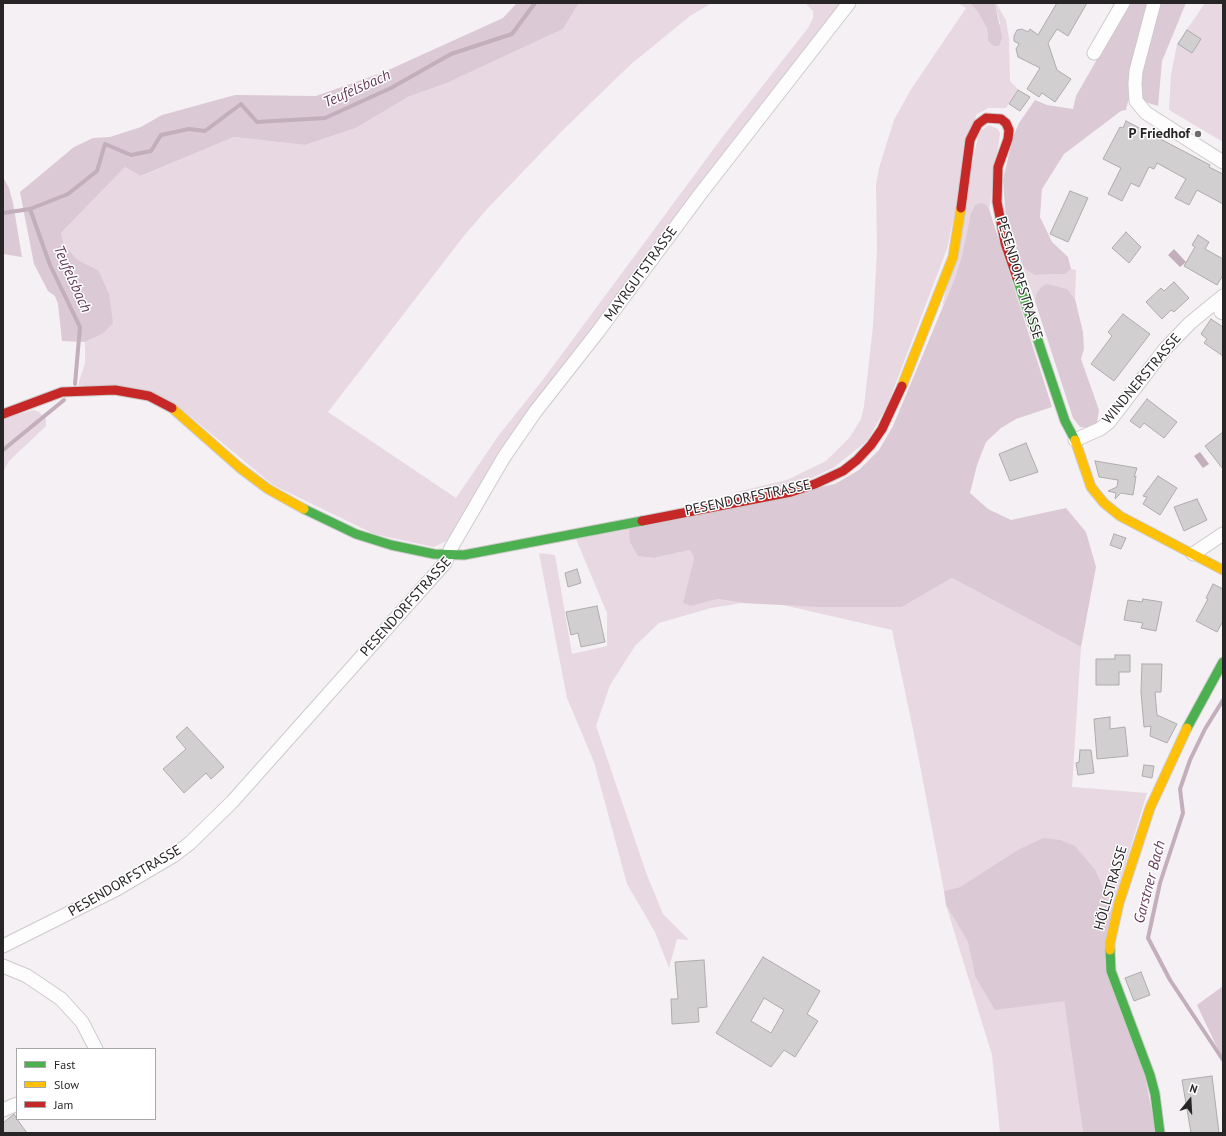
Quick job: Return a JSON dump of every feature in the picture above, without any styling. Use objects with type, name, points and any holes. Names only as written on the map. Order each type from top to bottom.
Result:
[{"type":"street","name":"MAYRGUTSTRASSE","points":[[449,555],[456,539],[504,457],[535,412],[597,333],[705,186],[849,3]]},
{"type":"street","points":[[1094,53],[1123,3]]},
{"type":"street","points":[[1154,3],[1136,72],[1136,101],[1146,113],[1223,162]]},
{"type":"street","name":"PESENDORFSTRASSE","points":[[3,946],[117,889],[173,856],[190,843],[232,802],[440,569],[449,555],[500,549],[791,492],[830,477],[857,460],[871,445],[882,429],[895,404],[946,278],[957,239],[970,140],[978,124],[986,118],[1001,119],[1006,123],[1009,130],[1008,139],[998,167],[997,182],[1000,221],[1065,420],[1075,440],[1091,487],[1104,503],[1120,516],[1223,570]]},
{"type":"street","name":"WINDNERSTRASSE","points":[[1075,440],[1100,429],[1109,422],[1165,349],[1190,323],[1223,296]]},
{"type":"street","points":[[3,414],[29,402],[62,392],[115,390],[149,396],[166,403],[180,412],[240,468],[268,489],[329,523],[384,543],[418,552],[449,555]]},
{"type":"street","points":[[1193,554],[1223,534]]},
{"type":"street","name":"HÖLLSTRASSE","points":[[1160,1133],[1155,1094],[1150,1076],[1111,971],[1110,943],[1119,903],[1150,808],[1179,742],[1223,662]]},
{"type":"street","points":[[3,966],[27,976],[61,999],[82,1022],[95,1048]]},
{"type":"street","points":[[3,1110],[16,1104]]},
{"type":"shaded area","points":[[517,3],[579,3],[563,29],[447,83],[408,97],[356,128],[305,145],[234,137],[141,176],[125,167],[61,233],[64,245],[78,260],[98,270],[109,294],[113,323],[102,334],[85,342],[62,341],[58,304],[55,296],[48,291],[34,264],[20,192],[74,147],[93,138],[110,137],[141,127],[162,115],[235,95],[316,96],[384,72],[503,18]]},
{"type":"shaded area","points":[[579,3],[712,3],[690,16],[630,65],[562,131],[487,209],[463,237],[328,412],[456,498],[499,435],[545,377],[724,135],[808,28],[813,18],[813,11],[805,3],[843,3],[645,261],[626,282],[616,296],[612,305],[446,541],[434,547],[374,534],[273,485],[173,402],[78,385],[85,363],[85,342],[102,334],[98,270],[78,260],[64,245],[61,233],[125,167],[142,176],[234,137],[305,145],[356,128],[408,97],[447,83],[563,29]]},
{"type":"shaded area","points":[[958,3],[970,3],[977,11],[987,28],[988,41],[1000,23],[995,3],[998,3],[997,5],[1006,20],[1009,39],[1010,81],[1018,89],[1006,108],[988,108],[976,115],[947,249],[887,406],[867,441],[833,468],[796,485],[732,493],[787,480],[826,461],[850,437],[861,419],[864,406],[873,326],[877,249],[876,185],[879,168],[894,120],[910,91],[966,8]]},
{"type":"shaded area","points":[[970,3],[995,3],[1002,38],[999,46],[994,46],[988,41],[987,28],[977,11]]},
{"type":"shaded area","points":[[1129,3],[1186,3],[1162,61],[1158,106],[1132,98],[1128,101],[1126,110],[1121,111],[1064,154],[1042,189],[1040,217],[1052,242],[1068,257],[1071,269],[1065,274],[1034,275],[1023,267],[1006,220],[1003,180],[1013,137],[1019,123],[1035,100],[1047,105],[1073,109],[1076,96]]},
{"type":"shaded area","points":[[1205,3],[1223,3],[1223,142],[1169,110],[1171,75],[1177,44]]},
{"type":"shaded area","points":[[989,125],[998,129],[1000,134],[989,209],[963,252],[955,278],[942,308],[979,132]]},
{"type":"shaded area","points":[[3,177],[9,188],[13,203],[22,257],[3,254]]},
{"type":"shaded area","points":[[981,203],[986,205],[989,209],[1052,407],[1016,419],[1001,428],[986,442],[977,465],[970,493],[988,509],[1011,520],[1066,508],[1086,532],[1096,567],[1081,647],[952,578],[902,607],[819,607],[743,603],[718,599],[691,606],[683,603],[694,558],[690,550],[654,558],[638,556],[630,542],[629,529],[835,484],[859,470],[879,450],[893,426],[955,278],[963,252],[971,213],[975,205]]},
{"type":"shaded area","points":[[1174,249],[1186,262],[1180,267],[1168,255]]},
{"type":"shaded area","points":[[1023,267],[1034,275],[1065,274],[1071,269],[1076,270],[1075,299],[1067,289],[1041,287],[1036,294],[1035,301]]},
{"type":"shaded area","points":[[1047,284],[1067,289],[1075,299],[1083,332],[1084,349],[1081,359],[1099,410],[1097,422],[1088,428],[1080,427],[1073,418],[1035,301],[1036,294],[1041,287]]},
{"type":"shaded area","points":[[34,410],[39,412],[46,419],[46,426],[9,461],[3,472],[3,418]]},
{"type":"shaded area","points":[[1200,452],[1209,464],[1203,468],[1194,456]]},
{"type":"shaded area","points":[[629,529],[638,556],[654,558],[690,550],[694,558],[684,603],[691,606],[718,599],[742,603],[711,608],[659,623],[635,646],[610,685],[596,726],[647,875],[663,914],[689,940],[677,939],[669,968],[655,932],[627,884],[594,762],[567,698],[539,553],[555,555],[572,654],[607,646],[607,613],[576,539]]},
{"type":"shaded area","points":[[952,578],[1081,647],[1072,787],[1147,793],[1112,909],[1096,871],[1043,838],[1019,849],[960,887],[944,891],[914,734],[892,630],[783,605],[902,607]]},
{"type":"shaded area","points":[[1043,838],[1060,840],[1075,846],[1096,871],[1112,909],[1106,943],[1145,1076],[1156,1133],[1083,1133],[1064,1001],[995,1010],[975,976],[968,942],[946,905],[944,891],[960,887],[1019,849]]},
{"type":"shaded area","points":[[946,905],[968,942],[975,976],[1064,1001],[1083,1133],[1000,1133],[992,1055]]},
{"type":"shaded area","points":[[1223,986],[1223,1060],[1197,1005]]},
{"type":"building","points":[[1057,3],[1087,3],[1068,36],[1057,29],[1048,43],[1057,70],[1071,79],[1055,102],[1042,93],[1039,97],[1027,89],[1040,68],[1018,57],[1016,49],[1019,44],[1014,41],[1014,36],[1017,30],[1022,29],[1028,32],[1030,29],[1038,35]]},
{"type":"building","points":[[1187,30],[1201,39],[1192,53],[1178,44]]},
{"type":"building","points":[[1018,90],[1030,97],[1020,111],[1009,104]]},
{"type":"building","points":[[1126,121],[1210,165],[1209,167],[1223,174],[1223,204],[1197,190],[1189,205],[1175,198],[1186,179],[1157,163],[1154,169],[1149,167],[1139,187],[1131,183],[1122,201],[1108,194],[1121,168],[1103,159],[1120,127],[1123,128]]},
{"type":"building","points":[[1070,191],[1088,198],[1068,242],[1050,234]]},
{"type":"building","points":[[1126,232],[1141,247],[1129,263],[1112,248]]},
{"type":"building","points":[[1198,235],[1209,242],[1205,249],[1223,259],[1223,275],[1217,285],[1184,266],[1195,247],[1192,245]]},
{"type":"building","points":[[1174,282],[1189,298],[1174,312],[1171,310],[1162,319],[1146,302],[1161,288],[1164,291]]},
{"type":"building","points":[[1123,314],[1150,334],[1114,381],[1091,364],[1112,336],[1108,332]]},
{"type":"building","points":[[1211,319],[1223,327],[1223,356],[1204,343],[1207,339],[1201,334]]},
{"type":"building","points":[[1147,399],[1177,422],[1164,438],[1144,423],[1140,428],[1130,421]]},
{"type":"building","points":[[1223,432],[1223,469],[1205,446]]},
{"type":"building","points":[[1026,443],[1038,472],[1010,481],[999,454]]},
{"type":"building","points":[[1095,461],[1137,468],[1134,477],[1136,476],[1133,495],[1121,493],[1115,499],[1116,493],[1108,491],[1117,487],[1118,480],[1099,477]]},
{"type":"building","points":[[1158,476],[1177,488],[1160,515],[1143,504],[1147,497],[1143,496]]},
{"type":"building","points":[[1197,499],[1207,520],[1184,531],[1174,507]]},
{"type":"building","points":[[1114,534],[1126,538],[1121,549],[1110,545]]},
{"type":"building","points":[[577,569],[581,583],[568,587],[565,573]]},
{"type":"building","points":[[1213,584],[1223,589],[1223,621],[1217,632],[1196,621],[1208,599],[1206,598]]},
{"type":"building","points":[[1143,599],[1162,602],[1156,631],[1141,628],[1143,623],[1124,620],[1128,600],[1142,602]]},
{"type":"building","points":[[597,606],[605,642],[581,647],[578,633],[571,635],[566,612]]},
{"type":"building","points":[[1115,655],[1130,655],[1130,672],[1119,672],[1119,685],[1096,685],[1096,659],[1115,659]]},
{"type":"building","points":[[1142,664],[1162,664],[1161,692],[1155,692],[1157,715],[1177,724],[1167,743],[1150,736],[1151,726],[1144,727],[1141,692]]},
{"type":"building","points":[[1110,717],[1110,729],[1125,727],[1128,756],[1097,759],[1094,719]]},
{"type":"building","points":[[187,727],[224,767],[211,779],[206,773],[184,793],[163,769],[186,749],[176,737]]},
{"type":"building","points":[[1080,750],[1091,750],[1094,773],[1078,775],[1076,763],[1079,762]]},
{"type":"building","points":[[1144,765],[1154,766],[1152,778],[1142,776]]},
{"type":"building","points":[[763,957],[820,991],[807,1014],[818,1021],[795,1057],[784,1050],[771,1067],[716,1033]],"holes":[[[764,998],[784,1010],[771,1033],[751,1021]]]},
{"type":"building","points":[[704,960],[707,1007],[698,1008],[699,1022],[672,1024],[671,999],[678,999],[675,962]]},
{"type":"building","points":[[1141,972],[1150,995],[1134,1001],[1125,978]]},
{"type":"building","points":[[1212,1076],[1219,1133],[1191,1133],[1182,1080]]},
{"type":"building","points":[[14,1114],[16,1120],[18,1120],[27,1133],[3,1133],[3,1123]]},
{"type":"waterway","name":"Teufelsbach","points":[[3,213],[30,209],[68,194],[97,171],[105,144],[131,155],[151,151],[161,135],[189,129],[205,131],[241,104],[257,122],[325,118],[391,88],[451,54],[512,34],[535,3]]},
{"type":"waterway","name":"Teufelsbach","points":[[30,209],[50,265],[80,327],[75,384]]},
{"type":"waterway","name":"Teufelsbach","points":[[3,450],[64,400]]},
{"type":"waterway","name":"Garstner Bach","points":[[1223,700],[1205,729],[1190,760],[1180,789],[1183,813],[1160,883],[1148,938],[1170,980],[1223,1060]]},
{"type":"traffic: fast","points":[[1017,278],[1065,421],[1075,440]]},
{"type":"traffic: fast","points":[[304,509],[356,534],[391,545],[434,554],[464,555],[642,521]]},
{"type":"traffic: fast","points":[[1187,728],[1223,662]]},
{"type":"traffic: fast","points":[[1110,950],[1111,971],[1150,1075],[1155,1094],[1160,1133]]},
{"type":"traffic: slow","points":[[902,386],[953,257],[961,208]]},
{"type":"traffic: slow","points":[[172,408],[240,468],[268,489],[304,509]]},
{"type":"traffic: slow","points":[[1075,440],[1091,487],[1104,503],[1120,516],[1223,570]]},
{"type":"traffic: slow","points":[[1110,950],[1110,943],[1119,903],[1150,808],[1187,728]]},
{"type":"traffic: jam","points":[[961,208],[970,140],[978,124],[986,118],[1001,119],[1006,123],[1009,130],[1008,139],[998,167],[997,202],[1005,243],[1017,278]]},
{"type":"traffic: jam","points":[[642,521],[791,492],[815,484],[843,471],[857,460],[871,445],[882,429],[902,386]]},
{"type":"traffic: jam","points":[[3,414],[62,392],[115,390],[149,396],[172,408]]},
{"type":"place","name":"P Friedhof","points":[[1198,134]]}]
